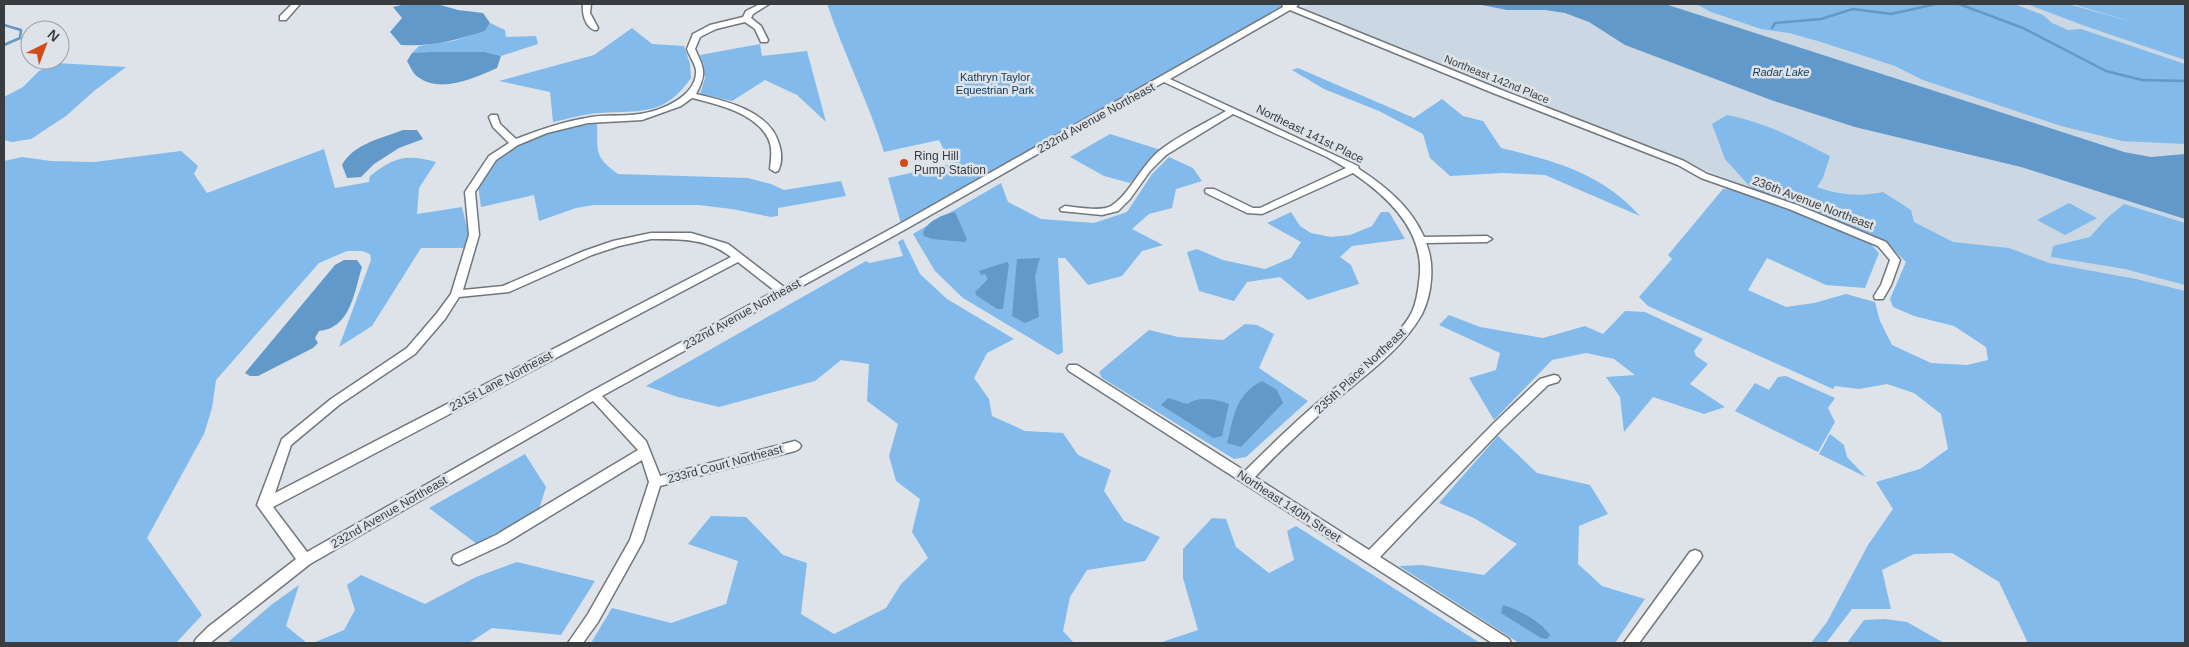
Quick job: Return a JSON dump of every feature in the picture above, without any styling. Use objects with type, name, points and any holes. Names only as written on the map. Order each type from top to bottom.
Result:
[{"type":"street","points":[[283,18],[296,4]]},
{"type":"street","points":[[587,4],[586,13],[594,28]]},
{"type":"street","points":[[747,19],[749,13],[765,4]]},
{"type":"street","name":"232nd Avenue Northeast","points":[[201,643],[213,631],[305,560],[594,395],[1164,80],[1289,5]]},
{"type":"street","name":"Northeast 142nd Place","points":[[1289,5],[1496,92],[1681,163],[1704,176]]},
{"type":"street","points":[[747,19],[758,28],[764,40]]},
{"type":"street","points":[[305,560],[264,505],[286,442],[335,402],[411,351],[428,332],[456,294],[474,235],[470,192],[492,158],[516,143],[544,131],[588,120],[642,117],[678,104],[691,95],[698,83],[700,70],[691,49],[696,36],[713,27],[747,19]]},
{"type":"street","name":"Northeast 141st Place","points":[[1164,80],[1233,110],[1355,168],[1375,182],[1404,211],[1422,240]]},
{"type":"street","points":[[691,95],[722,102],[752,116],[774,136],[779,156],[776,169]]},
{"type":"street","points":[[1065,209],[1102,212],[1114,209],[1126,197],[1147,169],[1163,153],[1233,110]]},
{"type":"street","points":[[494,117],[496,126],[516,143]]},
{"type":"street","points":[[1210,191],[1251,211],[1262,211],[1355,168]]},
{"type":"street","name":"236th Avenue Northeast","points":[[1704,176],[1793,207],[1882,244],[1895,260],[1886,285],[1879,296]]},
{"type":"street","points":[[456,294],[505,289],[588,252],[617,242],[651,236],[691,236],[724,246],[783,292]]},
{"type":"street","points":[[1422,240],[1487,238]]},
{"type":"street","name":"235th Place Northeast","points":[[1246,478],[1286,436],[1400,336],[1417,314],[1426,282],[1426,259],[1422,240]]},
{"type":"street","name":"231st Lane Northeast","points":[[264,505],[739,256]]},
{"type":"street","name":"Northeast 140th Street","points":[[1073,368],[1504,643]]},
{"type":"street","points":[[1370,558],[1498,426],[1544,382],[1554,379]]},
{"type":"street","points":[[575,643],[593,618],[636,541],[655,482],[642,444],[594,395]]},
{"type":"street","name":"233rd Court Northeast","points":[[655,482],[795,446]]},
{"type":"street","points":[[459,559],[501,539],[645,452]]},
{"type":"street","points":[[1631,643],[1695,556]]},
{"type":"shaded area","points":[[1311,4],[2070,4],[2185,36],[2185,362],[1302,9]]},
{"type":"green space","name":"Kathryn Taylor Equestrian Park","points":[[827,4],[1281,4],[1289,7],[902,227],[888,178],[951,164],[939,140],[884,152],[871,114]]},
{"type":"green space","points":[[1696,4],[2014,4],[2043,15],[2052,23],[2068,30],[2081,29],[2185,64],[2185,144],[2122,141],[2061,126],[1923,80],[1895,66],[1789,33],[1761,29],[1711,12]]},
{"type":"green space","points":[[2027,4],[2068,4],[2140,24],[2072,4],[2185,4],[2185,60],[2088,27]]},
{"type":"green space","points":[[490,23],[505,30],[506,37],[536,36],[538,44],[501,56],[485,52],[412,53],[419,46],[453,41],[485,31]]},
{"type":"green space","points":[[632,28],[652,44],[684,46],[690,64],[691,78],[671,100],[661,105],[639,111],[587,114],[553,122],[550,92],[499,81],[594,55]]},
{"type":"green space","points":[[760,44],[762,56],[807,51],[826,122],[797,95],[765,80],[732,101],[700,94],[705,78],[700,55]]},
{"type":"green space","points":[[70,64],[126,67],[94,91],[66,116],[31,139],[12,142],[4,140],[4,97],[23,87],[39,71],[70,70]]},
{"type":"green space","points":[[1298,68],[1414,118],[1442,99],[1463,116],[1483,121],[1501,148],[1559,164],[1594,179],[1625,201],[1640,216],[1545,175],[1502,173],[1450,176],[1430,158],[1423,134],[1379,111],[1324,89],[1292,70]]},
{"type":"green space","points":[[1727,115],[1754,122],[1793,137],[1830,156],[1823,178],[1817,187],[1833,192],[1850,194],[1883,192],[1911,210],[1914,222],[1953,242],[2009,248],[2049,263],[2136,279],[2185,291],[2185,643],[2028,643],[1999,582],[1952,553],[1914,554],[1882,570],[1891,609],[1852,609],[1826,643],[1811,643],[1827,622],[1868,545],[1893,509],[1876,482],[1920,469],[1948,449],[1941,414],[1914,393],[1887,384],[1859,389],[1835,386],[1833,389],[1648,306],[1639,297],[1672,259],[1668,255],[1723,189],[1739,190],[1865,238],[1879,253],[1865,288],[1826,285],[1767,258],[1748,290],[1786,307],[1814,303],[1846,294],[1875,302],[1880,321],[1892,345],[1931,363],[1967,365],[1988,360],[1986,347],[1954,326],[1914,316],[1893,307],[1890,299],[1906,262],[1888,244],[1753,190],[1725,159],[1712,124]]},
{"type":"green space","points":[[597,123],[598,152],[604,162],[618,174],[748,178],[771,184],[784,190],[841,181],[846,196],[778,208],[778,216],[771,217],[732,209],[698,205],[594,205],[576,208],[539,221],[534,195],[481,207],[478,185],[493,162],[504,152],[529,140],[558,130]]},
{"type":"green space","points":[[1110,134],[1161,150],[1130,183],[1104,176],[1070,157]]},
{"type":"green space","points":[[324,149],[335,188],[369,182],[370,176],[386,165],[401,159],[416,158],[436,162],[419,188],[417,214],[462,207],[468,232],[464,248],[421,248],[372,326],[339,347],[371,260],[370,254],[362,251],[347,251],[319,263],[216,380],[212,408],[204,434],[147,538],[202,615],[176,643],[4,643],[4,161],[22,157],[51,161],[94,162],[181,151],[198,166],[194,174],[207,193]]},
{"type":"green space","points":[[1169,157],[1193,168],[1202,181],[1176,189],[1172,208],[1149,214],[1132,229],[1163,245],[1142,251],[1122,276],[1088,285],[1065,258],[1058,258],[1063,352],[1058,355],[963,298],[935,271],[913,234],[1001,183],[1008,202],[1041,219],[1094,223],[1127,212],[1152,174]]},
{"type":"green space","points":[[2069,203],[2097,218],[2065,235],[2037,220]]},
{"type":"green space","points":[[2124,204],[2185,223],[2185,285],[2125,269],[2051,257],[2053,246],[2090,237],[2107,218]]},
{"type":"green space","points":[[1291,212],[1300,226],[1311,233],[1331,237],[1350,235],[1372,226],[1381,212],[1389,212],[1405,239],[1352,246],[1340,257],[1351,265],[1359,284],[1308,300],[1280,277],[1247,282],[1234,301],[1199,291],[1187,252],[1197,249],[1223,260],[1265,269],[1291,258],[1301,242],[1267,223]]},
{"type":"green space","points":[[903,239],[920,274],[947,299],[1014,339],[987,353],[974,378],[989,399],[992,416],[1025,431],[1063,433],[1078,455],[1111,470],[1104,491],[1124,521],[1160,537],[1145,561],[1087,570],[1070,597],[1063,631],[1074,643],[591,643],[612,608],[671,623],[726,604],[738,561],[688,544],[711,516],[746,517],[783,555],[807,563],[801,614],[834,634],[886,608],[901,584],[928,558],[912,532],[920,499],[896,481],[889,456],[898,424],[867,401],[869,364],[841,360],[815,381],[719,407],[678,397],[646,386],[866,261],[869,263],[903,256],[898,242]]},
{"type":"green space","points":[[1625,311],[1645,312],[1703,339],[1694,351],[1696,356],[1708,364],[1690,384],[1725,407],[1704,414],[1653,397],[1624,432],[1620,397],[1606,377],[1635,375],[1614,359],[1586,353],[1552,360],[1494,420],[1469,378],[1496,370],[1500,353],[1439,325],[1449,315],[1480,327],[1543,338],[1585,326],[1603,334]]},
{"type":"green space","points":[[1245,324],[1257,325],[1274,334],[1259,368],[1308,401],[1246,457],[1234,459],[1102,378],[1099,372],[1149,330],[1178,337],[1223,340]]},
{"type":"green space","points":[[1786,376],[1835,398],[1828,408],[1835,422],[1818,452],[1735,411],[1755,383],[1769,390],[1778,377]]},
{"type":"green space","points":[[1830,434],[1844,445],[1847,457],[1866,477],[1819,454]]},
{"type":"green space","points":[[1498,436],[1537,473],[1590,485],[1608,514],[1579,526],[1578,564],[1602,586],[1645,599],[1615,643],[1519,643],[1399,566],[1422,565],[1484,575],[1517,544],[1474,518],[1439,503]]},
{"type":"green space","points":[[525,454],[546,487],[539,509],[477,544],[429,508]]},
{"type":"green space","points":[[1212,518],[1226,519],[1236,547],[1269,573],[1294,560],[1287,531],[1296,526],[1480,643],[1159,643],[1198,630],[1183,578],[1183,549]]},
{"type":"green space","points":[[517,562],[595,581],[561,635],[492,628],[469,643],[313,643],[344,630],[355,610],[347,585],[361,575],[425,604],[476,577]]},
{"type":"green space","points":[[299,585],[286,626],[307,643],[227,643],[271,605]]},
{"type":"green space","points":[[1885,619],[1907,622],[1944,643],[1847,643],[1864,620]]},
{"type":"water","points":[[406,4],[437,4],[458,10],[483,13],[490,23],[485,31],[454,40],[423,45],[401,45],[390,32],[402,18],[393,7]]},
{"type":"water","name":"Radar Lake","points":[[1477,4],[1665,4],[2124,152],[2151,157],[2185,154],[2185,219],[2021,167],[1855,127],[1771,100],[1625,45],[1589,22],[1565,13],[1545,10],[1507,10]]},
{"type":"water","points":[[485,52],[501,56],[497,68],[458,83],[437,84],[427,82],[416,76],[407,61],[412,53]]},
{"type":"water","points":[[403,130],[417,130],[423,139],[399,148],[374,164],[361,177],[347,178],[342,165],[353,152],[369,143]]},
{"type":"water","points":[[955,212],[967,239],[965,242],[932,239],[924,236],[925,228],[932,221]]},
{"type":"water","points":[[1040,258],[1035,276],[1039,317],[1025,323],[1012,316],[1017,259]]},
{"type":"water","points":[[344,260],[357,260],[362,267],[345,316],[330,328],[319,331],[315,338],[318,343],[313,348],[258,376],[250,376],[245,373],[335,265]]},
{"type":"water","points":[[1007,262],[1009,264],[1003,309],[997,309],[976,295],[975,292],[988,279],[985,274],[981,275],[979,271]]},
{"type":"water","points":[[1262,381],[1277,390],[1283,403],[1241,447],[1227,443],[1237,407],[1246,393]]},
{"type":"water","points":[[1168,398],[1187,404],[1191,401],[1208,399],[1229,404],[1222,436],[1213,438],[1161,405]]},
{"type":"water","points":[[1503,605],[1529,617],[1541,625],[1550,635],[1547,639],[1541,638],[1501,613]]},
{"type":"waterway","points":[[1772,28],[1775,23],[1821,19],[1853,9],[1891,14],[1936,4]]},
{"type":"waterway","points":[[1959,4],[2023,28],[2106,71],[2142,80],[2185,81]]},
{"type":"waterway","points":[[4,25],[21,30],[20,38],[4,45]]},
{"type":"place","name":"Ring Hill Pump Station","points":[[904,163]]}]
